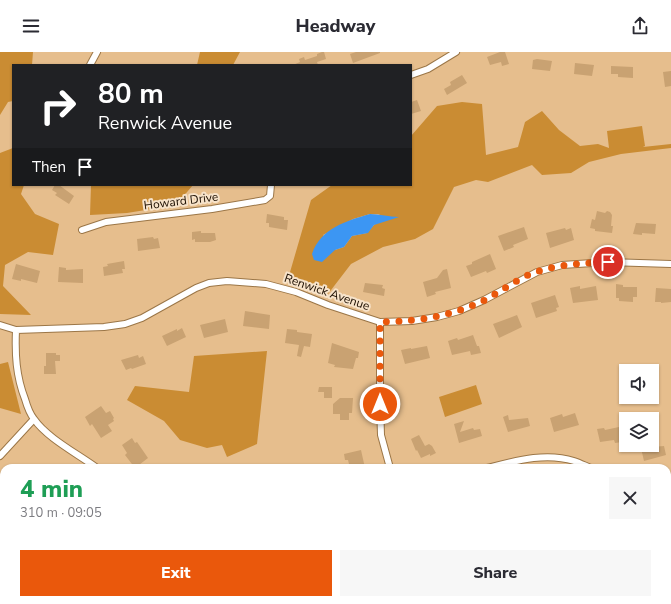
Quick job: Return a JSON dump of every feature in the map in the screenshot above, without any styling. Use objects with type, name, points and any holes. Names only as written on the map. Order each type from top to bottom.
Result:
[{"type":"street","points":[[91,64],[97,52]]},
{"type":"street","points":[[412,75],[428,69],[456,52]]},
{"type":"street","name":"Howard Drive","points":[[82,230],[106,222],[212,209],[265,200],[270,196],[271,186]]},
{"type":"street","name":"Renwick Avenue","points":[[0,324],[16,330],[96,327],[126,324],[142,318],[196,288],[209,283],[227,281],[266,284],[296,292],[328,305],[380,322],[412,321],[437,317],[459,311],[484,300],[537,272],[562,265],[608,262],[671,264]]},
{"type":"street","points":[[380,322],[381,435],[389,464]]},
{"type":"street","points":[[16,330],[15,348],[17,372],[23,395],[34,419],[46,432],[91,464]]},
{"type":"street","points":[[0,456],[34,419]]},
{"type":"street","points":[[505,464],[533,458],[547,458],[573,461],[581,464]]},
{"type":"shaded area","points":[[0,52],[33,52],[32,64],[12,64],[12,101],[8,102],[0,115]]},
{"type":"shaded area","points":[[200,52],[240,52],[234,64],[197,64]]},
{"type":"shaded area","points":[[462,102],[482,104],[486,155],[518,147],[525,122],[542,111],[559,130],[580,146],[598,144],[609,148],[607,131],[642,126],[645,146],[643,147],[671,144],[671,148],[621,154],[589,162],[571,173],[542,175],[532,165],[488,182],[476,180],[454,187],[433,229],[415,239],[383,247],[351,264],[328,294],[288,279],[311,200],[331,186],[412,186],[412,135],[437,106]],"holes":[[[370,214],[378,214],[385,217],[374,225],[367,233],[352,236],[344,247],[335,250],[323,235],[353,219]]]},
{"type":"shaded area","points":[[12,148],[12,186],[24,186],[21,194],[35,214],[59,224],[53,255],[28,252],[5,265],[3,286],[31,315],[0,314],[0,153]]},
{"type":"shaded area","points":[[91,186],[192,186],[176,205],[127,213],[90,215]]},
{"type":"shaded area","points":[[267,351],[257,444],[227,457],[222,445],[207,448],[180,440],[164,421],[127,400],[135,386],[189,392],[194,356]]},
{"type":"shaded area","points":[[8,362],[21,414],[0,408],[0,364]]},
{"type":"shaded area","points":[[476,385],[482,404],[445,417],[439,397]]},
{"type":"water","points":[[370,214],[399,217],[374,225],[368,233],[352,236],[344,247],[335,250],[322,262],[314,260],[312,254],[316,245],[328,232],[343,223]]},
{"type":"building","points":[[324,52],[326,59],[317,62],[318,64],[295,64],[300,62],[299,59],[304,57],[305,60],[317,56],[317,54]]},
{"type":"building","points":[[356,52],[380,53],[353,63],[350,54]]},
{"type":"building","points":[[500,52],[505,52],[509,64],[502,66],[501,62],[490,65],[487,57]]},
{"type":"building","points":[[537,59],[552,61],[550,71],[532,69],[533,60]]},
{"type":"building","points":[[575,63],[594,65],[592,76],[574,74]]},
{"type":"building","points":[[611,66],[633,67],[633,78],[618,77],[618,74],[611,74]]},
{"type":"building","points":[[671,71],[671,86],[665,87],[663,72]]},
{"type":"building","points":[[462,75],[467,83],[447,95],[444,89],[451,85],[450,82]]},
{"type":"building","points":[[417,100],[421,111],[412,114],[412,102]]},
{"type":"building","points":[[54,186],[60,186],[74,196],[69,204],[55,195],[57,193],[52,190]]},
{"type":"building","points":[[597,211],[605,213],[607,211],[610,212],[612,215],[612,233],[595,231],[595,229],[590,228],[592,219],[595,220]]},
{"type":"building","points":[[267,214],[284,217],[284,220],[288,220],[287,230],[269,227],[269,223],[266,223]]},
{"type":"building","points":[[636,223],[656,224],[655,234],[633,234]]},
{"type":"building","points":[[524,227],[528,239],[513,245],[514,247],[504,251],[498,236]]},
{"type":"building","points":[[565,228],[566,230],[571,228],[574,240],[550,248],[546,233]]},
{"type":"building","points":[[201,231],[201,233],[215,233],[216,240],[210,242],[195,242],[195,239],[192,240],[192,232]]},
{"type":"building","points":[[153,237],[154,239],[158,238],[160,248],[138,251],[137,239]]},
{"type":"building","points":[[490,254],[496,269],[471,277],[466,266]]},
{"type":"building","points":[[124,261],[125,269],[122,269],[123,273],[104,276],[103,267],[108,266],[107,264]]},
{"type":"building","points":[[16,264],[40,271],[37,283],[21,279],[21,281],[12,279]]},
{"type":"building","points":[[59,267],[66,268],[66,270],[83,269],[83,283],[58,282]]},
{"type":"building","points":[[447,269],[451,288],[435,292],[436,294],[427,297],[423,282],[437,278],[443,270]]},
{"type":"building","points":[[365,283],[383,285],[382,288],[385,289],[384,296],[363,292]]},
{"type":"building","points":[[616,284],[623,285],[623,287],[637,287],[637,297],[633,297],[633,302],[619,301],[619,298],[616,298]]},
{"type":"building","points":[[580,286],[580,289],[596,286],[598,300],[573,303],[570,288]]},
{"type":"building","points":[[656,288],[671,289],[671,302],[655,302]]},
{"type":"building","points":[[555,295],[559,307],[556,308],[557,311],[536,318],[531,303]]},
{"type":"building","points":[[245,311],[270,315],[269,329],[243,326]]},
{"type":"building","points":[[517,315],[522,327],[499,338],[493,324]]},
{"type":"building","points":[[225,319],[228,332],[204,338],[200,325]]},
{"type":"building","points":[[182,328],[186,337],[167,346],[162,336]]},
{"type":"building","points":[[287,329],[312,334],[310,347],[304,346],[301,357],[297,356],[299,345],[285,343]]},
{"type":"building","points":[[473,335],[481,353],[471,355],[470,351],[452,355],[448,341],[457,338],[458,340]]},
{"type":"building","points":[[332,343],[359,352],[353,369],[334,367],[335,365],[328,363]]},
{"type":"building","points":[[427,346],[430,358],[405,364],[401,350]]},
{"type":"building","points":[[46,353],[56,353],[56,355],[60,355],[60,361],[55,361],[56,374],[44,374],[44,366],[46,366]]},
{"type":"building","points":[[138,355],[139,358],[143,356],[146,364],[126,370],[121,360]]},
{"type":"building","points":[[319,387],[332,387],[332,398],[324,398],[324,392],[318,392]]},
{"type":"building","points":[[340,398],[353,398],[352,413],[349,413],[349,420],[340,420],[340,414],[333,414],[333,404]]},
{"type":"building","points":[[101,406],[106,413],[110,411],[114,421],[108,425],[112,431],[101,438],[92,424],[90,426],[85,417]]},
{"type":"building","points":[[575,413],[579,425],[554,432],[550,418],[562,414],[563,417]]},
{"type":"building","points":[[508,415],[509,420],[528,418],[530,426],[508,432],[503,417]]},
{"type":"building","points":[[464,421],[460,432],[473,428],[474,430],[480,429],[482,436],[459,443],[454,424]]},
{"type":"building","points":[[619,427],[619,442],[615,443],[614,440],[600,442],[597,429],[604,428],[605,430]]},
{"type":"building","points":[[419,435],[425,446],[429,444],[436,453],[421,458],[411,439]]},
{"type":"building","points":[[132,438],[135,443],[137,442],[148,458],[140,464],[132,464],[125,455],[127,453],[122,445]]},
{"type":"building","points":[[659,446],[664,446],[666,455],[644,461],[642,452],[659,452]]},
{"type":"building","points":[[361,450],[364,464],[349,464],[348,460],[345,460],[344,454]]},
{"type":"route","points":[[380,404],[380,322],[412,321],[437,317],[459,311],[484,300],[537,272],[562,265],[608,262]]}]
